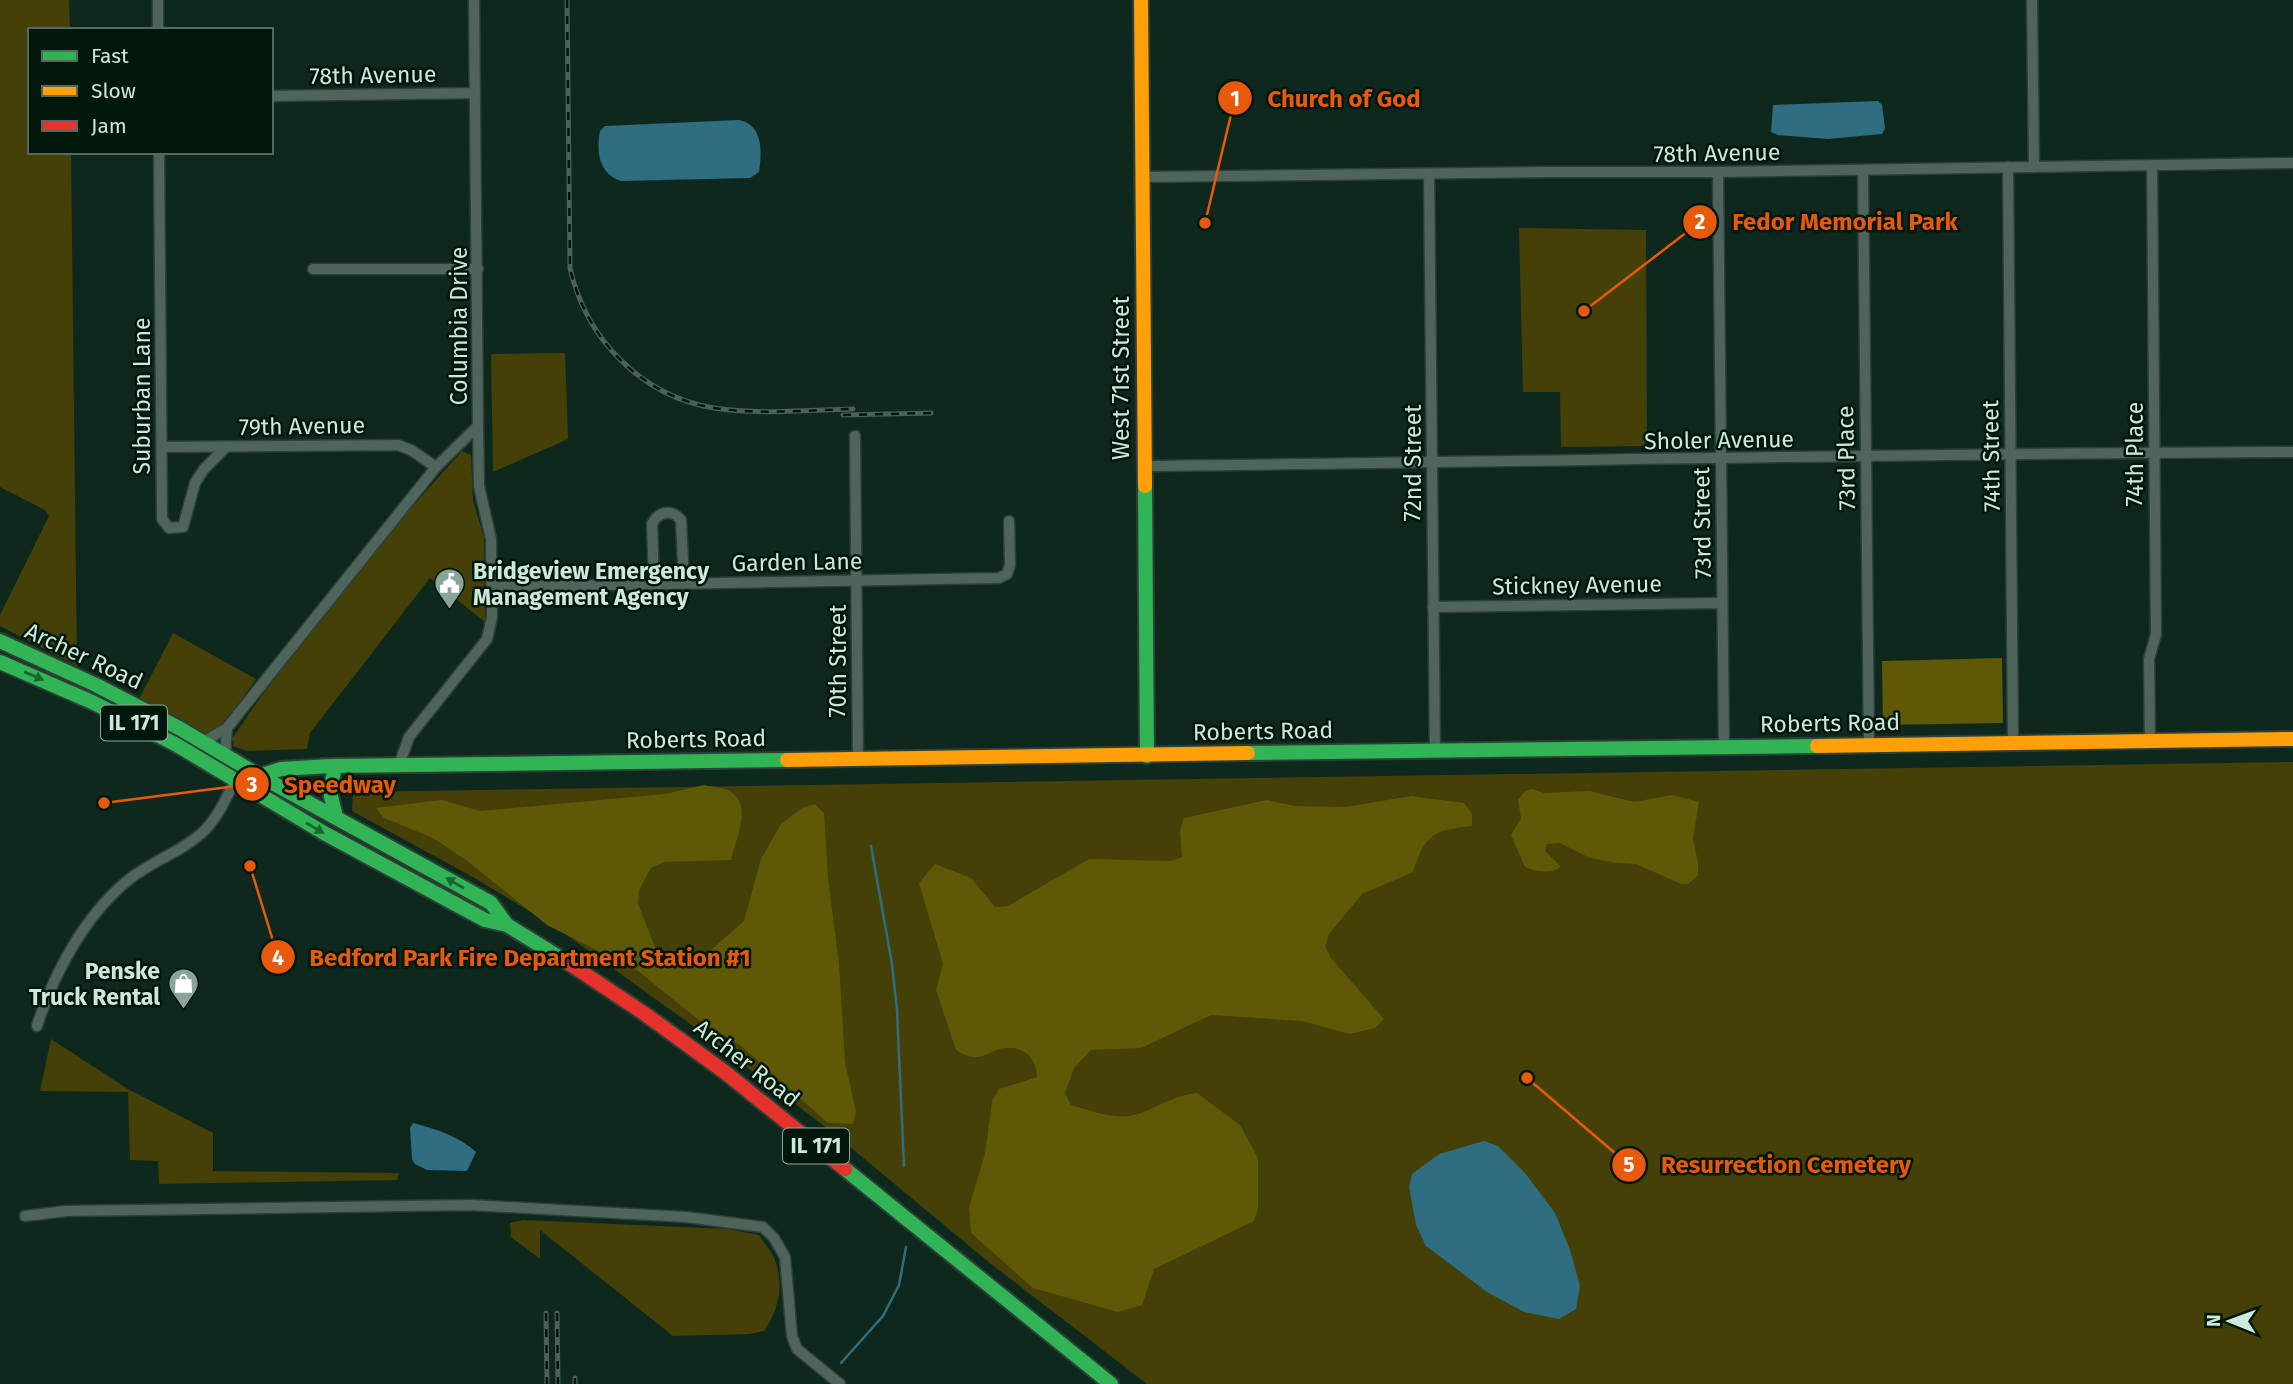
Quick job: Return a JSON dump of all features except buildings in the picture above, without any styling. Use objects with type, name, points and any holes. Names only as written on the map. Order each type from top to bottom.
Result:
[{"type":"street","points":[[158,0],[158,28]]},
{"type":"street","name":"Columbia Drive","points":[[204,741],[227,728],[436,467],[478,426],[474,0]]},
{"type":"street","name":"West 71st Street","points":[[1141,0],[1147,755]]},
{"type":"street","points":[[2032,0],[2034,167]]},
{"type":"street","name":"78th Avenue","points":[[273,96],[475,93]]},
{"type":"street","name":"Suburban Lane","points":[[159,154],[162,519],[169,528],[178,529],[186,523],[195,483],[204,469],[226,447]]},
{"type":"street","name":"78th Avenue","points":[[1142,177],[1718,173],[2293,163]]},
{"type":"street","name":"74th Place","points":[[2150,741],[2149,659],[2156,634],[2152,165]]},
{"type":"street","name":"74th Street","points":[[2008,167],[2013,743]]},
{"type":"street","name":"73rd Place","points":[[1863,170],[1869,745]]},
{"type":"street","name":"73rd Street","points":[[1718,173],[1724,747]]},
{"type":"street","name":"72nd Street","points":[[1429,174],[1434,752]]},
{"type":"street","points":[[313,269],[478,269]]},
{"type":"street","points":[[399,765],[409,737],[487,639],[492,617],[490,527],[479,486],[478,426]]},
{"type":"street","name":"70th Street","points":[[855,436],[858,760]]},
{"type":"street","name":"79th Avenue","points":[[162,447],[398,445],[411,450],[436,467]]},
{"type":"street","name":"Sholer Avenue","points":[[1145,466],[2010,453],[2293,452]]},
{"type":"street","points":[[654,583],[652,524],[656,517],[670,512],[681,520],[684,583]]},
{"type":"street","name":"Garden Lane","points":[[492,587],[999,578],[1007,574],[1010,565],[1009,521]]},
{"type":"street","name":"Stickney Avenue","points":[[1433,607],[1722,603]]},
{"type":"street","name":"Archer Road","points":[[0,641],[96,685],[204,741],[260,776],[491,903],[507,925]]},
{"type":"street","name":"Archer Road","points":[[0,662],[92,702],[175,744],[324,833],[485,920],[507,925],[538,943],[645,1014],[726,1073],[1111,1384]]},
{"type":"street","points":[[225,756],[227,728]]},
{"type":"street","name":"Roberts Road","points":[[235,780],[281,769],[335,766],[2293,739]]},
{"type":"street","points":[[335,766],[328,789],[336,817]]},
{"type":"street","points":[[37,1026],[57,974],[71,948],[92,920],[127,881],[205,830],[216,817],[235,780]]},
{"type":"street","points":[[25,1216],[66,1211],[470,1205],[686,1217],[763,1227],[774,1238],[785,1257],[792,1336],[797,1349],[840,1384]]},
{"type":"shaded area","points":[[0,0],[69,0],[70,28],[28,28],[28,154],[71,154],[77,666],[0,626],[0,615],[49,516],[45,510],[0,487]]},
{"type":"shaded area","points":[[1519,228],[1646,230],[1647,446],[1561,447],[1560,392],[1523,392]]},
{"type":"shaded area","points":[[565,353],[568,439],[493,472],[491,354]]},
{"type":"shaded area","points":[[462,451],[471,455],[473,501],[484,537],[485,622],[430,578],[310,733],[307,749],[247,751],[233,746],[234,741],[231,740],[271,682],[374,549]]},
{"type":"shaded area","points":[[173,633],[256,679],[225,720],[210,733],[203,735],[138,701]]},
{"type":"shaded area","points":[[2002,658],[2003,723],[1883,725],[1882,661]]},
{"type":"shaded area","points":[[2293,762],[2293,1384],[1147,1384],[991,1264],[832,1132],[690,1024],[557,928],[471,876],[352,811],[353,792]]},
{"type":"shaded area","points":[[704,785],[725,789],[737,798],[742,814],[739,833],[731,860],[664,862],[651,868],[639,890],[638,904],[657,952],[665,962],[679,964],[703,957],[744,921],[761,859],[781,824],[802,808],[815,804],[824,813],[828,878],[839,964],[845,1062],[856,1112],[853,1124],[828,1123],[740,1045],[700,1021],[638,971],[547,925],[466,860],[433,838],[384,818],[376,808],[442,800],[480,811],[665,794]]},
{"type":"shaded area","points":[[1532,789],[1544,793],[1589,791],[1634,802],[1672,795],[1699,802],[1693,838],[1698,875],[1688,884],[1681,884],[1636,864],[1590,858],[1560,843],[1547,844],[1545,851],[1561,867],[1543,872],[1525,867],[1511,835],[1521,818],[1518,800],[1525,791]]},
{"type":"shaded area","points":[[1411,796],[1464,803],[1472,814],[1472,826],[1440,832],[1433,836],[1422,849],[1413,872],[1362,894],[1329,934],[1325,946],[1331,958],[1384,1019],[1375,1028],[1350,1034],[1302,1021],[1211,1015],[1141,1048],[1091,1050],[1074,1068],[1065,1093],[1071,1105],[1105,1114],[1130,1116],[1181,1096],[1197,1093],[1240,1125],[1258,1158],[1258,1209],[1254,1221],[1154,1269],[1142,1305],[1118,1312],[1033,1288],[971,1233],[969,1207],[985,1154],[992,1101],[999,1089],[1037,1077],[1035,1065],[1028,1055],[1018,1049],[1001,1049],[975,1057],[956,1050],[936,990],[943,964],[919,883],[935,864],[971,878],[995,907],[1008,906],[1089,859],[1170,861],[1182,857],[1180,831],[1184,818],[1267,800],[1295,806],[1346,807]]},
{"type":"shaded area","points":[[51,1039],[128,1089],[213,1133],[213,1171],[399,1173],[397,1180],[159,1184],[158,1161],[130,1160],[128,1092],[40,1091]]},
{"type":"shaded area","points":[[523,1220],[728,1229],[759,1235],[773,1256],[778,1272],[776,1307],[764,1331],[749,1334],[673,1336],[540,1230],[540,1259],[511,1237],[510,1223]]},
{"type":"water","points":[[1878,101],[1882,105],[1885,128],[1882,134],[1828,139],[1778,135],[1771,132],[1773,105]]},
{"type":"water","points":[[739,120],[753,127],[759,140],[759,172],[750,178],[621,181],[608,173],[599,154],[600,131],[605,126]]},
{"type":"water","points":[[413,1123],[454,1137],[476,1152],[467,1171],[427,1170],[415,1164],[412,1159],[410,1128]]},
{"type":"water","points":[[1484,1141],[1498,1146],[1525,1173],[1555,1213],[1570,1250],[1580,1286],[1576,1309],[1559,1319],[1524,1312],[1487,1292],[1426,1246],[1416,1225],[1409,1187],[1412,1174],[1439,1154]]},
{"type":"waterway","points":[[871,846],[892,964],[897,1010],[904,1166]]},
{"type":"waterway","points":[[841,1363],[883,1316],[899,1285],[906,1247]]},
{"type":"railway","points":[[567,0],[570,268],[578,294],[603,340],[641,377],[663,391],[688,401],[714,408],[748,411],[853,409]]},
{"type":"railway","points":[[843,415],[931,413]]},
{"type":"railway","points":[[546,1313],[547,1384]]},
{"type":"railway","points":[[557,1313],[558,1384]]},
{"type":"railway","points":[[575,1378],[575,1384]]},
{"type":"traffic: fast","points":[[1145,486],[1147,756]]},
{"type":"traffic: fast","points":[[0,641],[96,685],[179,728],[260,776],[491,903],[507,925]]},
{"type":"traffic: fast","points":[[0,662],[92,702],[175,744],[324,833],[485,920],[507,925],[570,964]]},
{"type":"traffic: fast","points":[[1248,753],[1817,746]]},
{"type":"traffic: fast","points":[[253,778],[281,769],[330,766],[787,760]]},
{"type":"traffic: fast","points":[[335,766],[330,792],[336,817]]},
{"type":"traffic: fast","points":[[845,1169],[1111,1384]]},
{"type":"traffic: slow","points":[[1141,0],[1145,486]]},
{"type":"traffic: slow","points":[[1817,746],[2293,739]]},
{"type":"traffic: slow","points":[[787,760],[1248,753]]},
{"type":"traffic: jam","points":[[570,964],[726,1073],[845,1169]]},
{"type":"place","name":"Church of God","points":[[1205,223]]},
{"type":"place","name":"Fedor Memorial Park","points":[[1584,311]]},
{"type":"place","name":"Bridgeview Emergency Management Agency","points":[[450,611]]},
{"type":"place","name":"Speedway","points":[[104,803]]},
{"type":"place","name":"Bedford Park Fire Department Station #1","points":[[250,866]]},
{"type":"place","name":"Penske Truck Rental","points":[[183,1011]]},
{"type":"place","name":"Resurrection Cemetery","points":[[1527,1078]]}]
